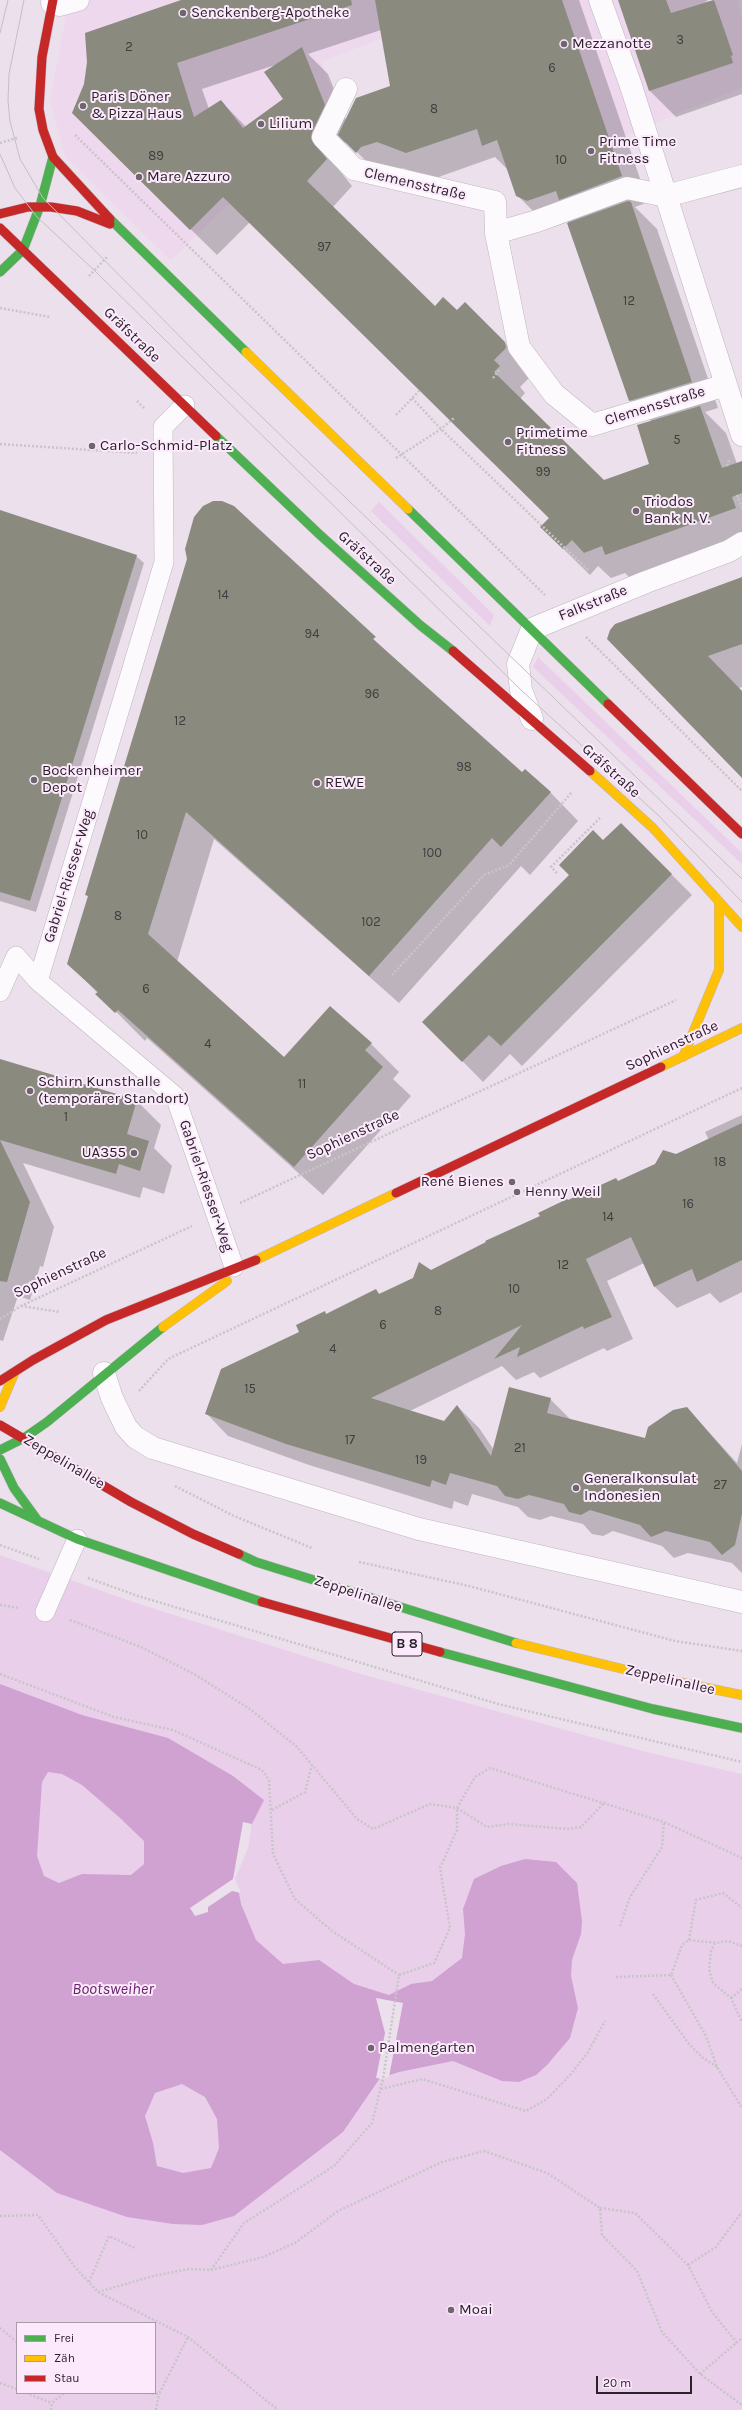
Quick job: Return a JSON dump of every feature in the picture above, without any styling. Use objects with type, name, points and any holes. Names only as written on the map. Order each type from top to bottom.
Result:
[{"type":"street","points":[[78,0],[60,5],[52,2],[42,57],[39,109],[43,130],[52,157],[72,180],[127,236],[742,834]]},
{"type":"street","name":"Clemensstraße","points":[[602,3],[631,86],[742,435]]},
{"type":"street","name":"Clemensstraße","points":[[346,89],[323,137],[354,169],[495,202],[496,233],[519,347],[554,394],[592,425],[726,385]]},
{"type":"street","points":[[0,272],[23,250],[40,206],[52,157]]},
{"type":"street","points":[[496,233],[537,221],[627,188],[666,196],[742,176]]},
{"type":"street","points":[[0,214],[40,206],[77,211],[111,224],[127,236]]},
{"type":"street","name":"Gräfstraße","points":[[0,228],[319,534],[420,625],[532,720],[654,828],[742,927]]},
{"type":"street","name":"Falkstraße","points":[[532,629],[631,588],[730,552],[742,543]]},
{"type":"street","points":[[532,629],[518,664],[521,690],[532,720]]},
{"type":"street","points":[[683,1056],[719,970],[719,902]]},
{"type":"street","name":"Sophienstraße","points":[[0,1381],[14,1374],[33,1360],[106,1320],[234,1267],[267,1255],[742,1028]]},
{"type":"street","name":"Sophienstraße","points":[[0,1450],[24,1438],[187,1307],[267,1255]]},
{"type":"street","points":[[0,1407],[14,1374]]},
{"type":"street","points":[[104,1374],[112,1398],[126,1427],[135,1437],[153,1448],[419,1529],[742,1602]]},
{"type":"street","name":"Zeppelinallee","points":[[0,1425],[131,1502],[193,1534],[256,1562],[514,1642],[664,1679],[742,1696]]},
{"type":"street","name":"Zeppelinallee","points":[[0,1459],[14,1488],[38,1521]]},
{"type":"street","name":"Zeppelinallee","points":[[0,1503],[77,1539],[246,1597],[520,1675],[653,1709],[742,1728]]},
{"type":"lane","name":"Gabriel-Riesser-Weg","points":[[185,404],[163,427],[164,562],[38,981],[175,1096],[217,1214],[234,1267]]},
{"type":"lane","points":[[0,992],[16,956],[38,981]]},
{"type":"lane","points":[[45,1612],[77,1539]]},
{"type":"path","points":[[76,135],[544,593]]},
{"type":"path","points":[[0,143],[20,137]]},
{"type":"path","points":[[88,276],[111,253]]},
{"type":"path","points":[[0,308],[50,316]]},
{"type":"path","points":[[396,415],[420,390]]},
{"type":"path","points":[[412,398],[441,430],[588,570]]},
{"type":"path","points":[[391,462],[400,453],[441,430],[454,418]]},
{"type":"path","points":[[0,444],[164,454]]},
{"type":"path","points":[[737,495],[742,508]]},
{"type":"path","points":[[581,632],[742,791]]},
{"type":"path","points":[[392,975],[484,875],[509,865],[564,800]]},
{"type":"path","points":[[557,872],[551,867],[603,815]]},
{"type":"path","name":"Sophienstraße","points":[[0,1319],[21,1306],[679,999]]},
{"type":"path","points":[[134,1397],[168,1359],[742,1088]]},
{"type":"path","points":[[172,1484],[234,1516],[316,1550]]},
{"type":"path","points":[[358,1562],[385,1570],[470,1586],[675,1641],[742,1651]]},
{"type":"path","points":[[0,1605],[45,1612],[84,1624],[141,1647],[194,1674],[250,1709],[297,1747],[357,1819],[373,1829],[430,1804],[457,1808],[487,1827],[508,1824],[568,1829],[581,1827],[605,1802]]},
{"type":"path","points":[[0,1674],[32,1688],[114,1717],[173,1730],[262,1770],[269,1780],[272,1810],[273,1854],[295,1899],[332,1931],[399,1975]]},
{"type":"path","points":[[272,1810],[305,1792],[312,1765]]},
{"type":"path","points":[[399,1975],[434,1963],[450,1928],[440,1868],[457,1830],[457,1808],[475,1777],[490,1768],[605,1802],[664,1822],[742,1858]]},
{"type":"path","points":[[620,1926],[630,1898],[662,1847],[664,1822]]},
{"type":"path","points":[[689,1940],[696,1900],[723,1893],[742,1908]]},
{"type":"path","points":[[742,1946],[728,1941],[716,1943],[689,1940],[682,1945],[671,1975],[706,2036],[717,2067],[742,2108]]},
{"type":"path","points":[[716,1943],[711,1951],[709,1969],[713,1983],[731,1998],[742,2022]]},
{"type":"path","points":[[211,2270],[244,2223],[334,2166],[372,2122],[383,2079],[399,1975]]},
{"type":"path","points":[[616,1977],[671,1975]]},
{"type":"path","points":[[731,1998],[742,1989]]},
{"type":"path","points":[[654,1994],[689,2044],[703,2058],[717,2067]]},
{"type":"path","points":[[381,2089],[422,2078],[526,2111],[547,2099],[571,2074],[588,2052],[605,2021]]},
{"type":"path","points":[[98,2292],[156,2275],[189,2269],[211,2270],[263,2257],[295,2243],[338,2211],[383,2189],[442,2162],[484,2150],[547,2173],[600,2208],[635,2213],[688,2265],[712,2312],[737,2343]]},
{"type":"path","points":[[600,2208],[602,2235],[637,2271],[662,2332],[700,2374],[742,2405]]},
{"type":"path","points":[[688,2265],[716,2246],[742,2212]]},
{"type":"path","points":[[0,2216],[38,2215],[74,2266],[98,2292],[188,2337],[278,2410]]},
{"type":"path","points":[[89,2282],[109,2236],[135,2248]]},
{"type":"path","points":[[0,2328],[16,2341]]},
{"type":"path","points":[[156,2410],[159,2394],[188,2337]]},
{"type":"path","points":[[700,2374],[742,2338]]},
{"type":"path","points":[[0,2383],[16,2390]]},
{"type":"path","points":[[29,2394],[52,2403]]},
{"type":"path","points":[[51,2410],[52,2403],[63,2394]]},
{"type":"shaded area","points":[[69,0],[737,0],[742,16],[742,88],[532,172],[473,2],[321,62],[344,122],[224,209],[171,260],[65,156],[50,100]]},
{"type":"shaded area","points":[[379,502],[494,615],[490,626],[371,511]]},
{"type":"shaded area","points":[[538,657],[742,853],[742,864],[533,667]]},
{"type":"shaded area","name":"Palmengarten","points":[[0,1555],[136,1603],[361,1674],[646,1752],[742,1774],[742,2410],[0,2410]]},
{"type":"water","name":"Bootsweiher","points":[[0,1684],[82,1715],[168,1738],[233,1776],[264,1800],[252,1824],[247,1846],[233,1879],[238,1888],[241,1904],[256,1940],[283,1964],[319,1960],[354,1984],[389,1995],[411,1984],[432,1981],[462,1958],[465,1934],[463,1909],[474,1879],[501,1866],[525,1859],[556,1862],[577,1883],[582,1921],[581,1934],[572,1960],[571,1976],[578,2008],[570,2038],[547,2065],[536,2075],[519,2082],[502,2081],[453,2061],[399,2072],[380,2078],[343,2132],[234,2216],[202,2225],[173,2224],[127,2217],[57,2193],[0,2150]],"holes":[[[48,1772],[62,1774],[82,1785],[119,1817],[144,1841],[144,1864],[131,1875],[82,1874],[59,1883],[44,1876],[37,1856],[42,1782]],[[182,2084],[205,2097],[217,2119],[219,2148],[211,2168],[183,2173],[157,2166],[153,2143],[145,2116],[155,2093]]]},
{"type":"pier","points":[[243,1822],[252,1824],[248,1848],[235,1879],[241,1893],[232,1891],[208,1907],[208,1912],[195,1916],[190,1908],[233,1879]]},
{"type":"pier","points":[[376,1998],[403,2003],[389,2077],[384,2079],[376,2078],[385,2033]]},
{"type":"building","points":[[181,0],[351,0],[352,5],[177,63],[194,117],[221,100],[243,128],[283,99],[264,72],[302,47],[325,105],[312,132],[311,139],[327,159],[307,181],[435,306],[443,297],[457,310],[465,302],[505,342],[506,348],[494,360],[500,366],[494,372],[604,480],[649,464],[637,425],[700,406],[722,468],[742,461],[742,493],[732,497],[736,508],[605,555],[602,546],[584,553],[572,540],[563,549],[540,527],[549,518],[223,197],[190,230],[72,113],[84,84],[87,62],[85,33]]},
{"type":"building","points":[[375,0],[562,0],[622,176],[559,200],[556,191],[527,201],[516,196],[497,140],[482,146],[477,129],[406,153],[377,142],[361,147],[356,153],[338,135],[356,98],[390,86]]},
{"type":"building","points":[[618,0],[666,0],[671,13],[714,0],[733,55],[731,56],[733,63],[649,91]]},
{"type":"building","points":[[628,201],[631,202],[692,382],[629,401],[567,223]]},
{"type":"building","points":[[213,501],[222,501],[234,506],[376,637],[373,639],[522,772],[525,769],[551,792],[501,847],[492,838],[369,976],[186,812],[148,934],[284,1057],[330,1006],[372,1043],[365,1050],[383,1067],[294,1167],[118,1010],[115,1013],[95,994],[98,992],[67,964],[88,896],[85,895],[187,559],[185,549],[194,517],[203,506]]},
{"type":"building","name":"Bockenheimer Depot","points":[[0,510],[137,555],[30,901],[0,892]]},
{"type":"building","points":[[742,577],[742,644],[708,656],[742,691],[742,778],[607,639],[610,630],[615,624]]},
{"type":"building","points":[[621,823],[672,874],[501,1046],[489,1035],[462,1062],[422,1022],[569,875],[559,865],[593,830],[603,840]]},
{"type":"building","points":[[0,1059],[137,1100],[127,1134],[149,1141],[140,1171],[119,1164],[116,1174],[0,1140]]},
{"type":"building","points":[[742,1123],[742,1260],[697,1282],[692,1269],[654,1287],[631,1237],[586,1259],[612,1317],[584,1329],[583,1326],[517,1357],[520,1347],[494,1359],[522,1325],[371,1398],[444,1421],[457,1405],[491,1456],[509,1387],[551,1398],[547,1413],[645,1438],[648,1427],[673,1410],[687,1407],[742,1471],[742,1514],[735,1545],[722,1555],[710,1542],[666,1531],[651,1537],[640,1525],[590,1510],[581,1515],[569,1512],[564,1504],[529,1495],[518,1499],[505,1496],[497,1486],[450,1473],[446,1485],[432,1480],[430,1487],[286,1444],[205,1414],[221,1369],[299,1332],[296,1325],[325,1311],[326,1314],[376,1289],[379,1294],[413,1278],[419,1262],[431,1270],[486,1242],[485,1241],[540,1216],[538,1213],[567,1199],[568,1200],[616,1178],[618,1181],[655,1164],[663,1150],[676,1154]]},
{"type":"building","points":[[0,1140],[30,1202],[7,1282],[0,1281]]},
{"type":"tram line","points":[[0,33],[8,0]]},
{"type":"tram line","points":[[24,0],[9,74],[8,101],[10,121],[20,159],[43,198],[214,371],[742,879]]},
{"type":"tram line","points":[[0,154],[15,188],[37,217],[94,270],[521,690],[658,815],[742,902]]},
{"type":"traffic: fast","points":[[0,272],[23,250],[40,206],[53,157]]},
{"type":"traffic: fast","points":[[110,219],[246,352]]},
{"type":"traffic: fast","points":[[216,436],[319,534],[420,625],[453,651]]},
{"type":"traffic: fast","points":[[408,509],[608,704]]},
{"type":"traffic: fast","points":[[0,1450],[24,1438],[47,1422],[163,1327]]},
{"type":"traffic: fast","points":[[0,1459],[14,1488],[38,1521]]},
{"type":"traffic: fast","points":[[0,1503],[77,1539],[262,1602]]},
{"type":"traffic: fast","points":[[239,1554],[256,1562],[516,1643]]},
{"type":"traffic: fast","points":[[440,1652],[653,1709],[742,1728]]},
{"type":"traffic: slow","points":[[246,352],[408,509]]},
{"type":"traffic: slow","points":[[590,771],[653,828],[742,927]]},
{"type":"traffic: slow","points":[[683,1057],[719,970],[719,902]]},
{"type":"traffic: slow","points":[[661,1067],[742,1028]]},
{"type":"traffic: slow","points":[[256,1260],[396,1193]]},
{"type":"traffic: slow","points":[[163,1327],[227,1281]]},
{"type":"traffic: slow","points":[[0,1407],[14,1374]]},
{"type":"traffic: slow","points":[[516,1643],[664,1679],[742,1695]]},
{"type":"traffic: jam","points":[[53,0],[42,57],[39,109],[43,130],[53,157],[110,219]]},
{"type":"traffic: jam","points":[[0,214],[28,207],[51,207],[77,211],[110,224]]},
{"type":"traffic: jam","points":[[0,228],[216,436]]},
{"type":"traffic: jam","points":[[453,651],[590,771]]},
{"type":"traffic: jam","points":[[608,704],[742,834]]},
{"type":"traffic: jam","points":[[396,1193],[661,1067]]},
{"type":"traffic: jam","points":[[0,1381],[33,1360],[106,1320],[256,1260]]},
{"type":"traffic: jam","points":[[0,1425],[131,1502],[193,1534],[239,1554]]},
{"type":"traffic: jam","points":[[262,1602],[440,1652]]},
{"type":"place","name":"Senckenberg-Apotheke","points":[[183,13]]},
{"type":"place","name":"Mezzanotte","points":[[564,44]]},
{"type":"place","name":"Paris Döner & Pizza Haus","points":[[83,106]]},
{"type":"place","name":"Lilium","points":[[261,124]]},
{"type":"place","name":"Prime Time Fitness","points":[[591,151]]},
{"type":"place","name":"Mare Azzuro","points":[[139,177]]},
{"type":"place","name":"Primetime Fitness","points":[[508,442]]},
{"type":"place","name":"Carlo-Schmid-Platz","points":[[92,446]]},
{"type":"place","name":"Triodos Bank N. V.","points":[[636,511]]},
{"type":"place","name":"Bockenheimer Depot","points":[[34,780]]},
{"type":"place","name":"REWE","points":[[317,783]]},
{"type":"place","name":"Schirn Kunsthalle (temporärer Standort)","points":[[30,1091]]},
{"type":"place","name":"UA355","points":[[134,1153]]},
{"type":"place","name":"René Bienes","points":[[512,1182]]},
{"type":"place","name":"Henny Weil","points":[[517,1192]]},
{"type":"place","name":"Generalkonsulat Indonesien","points":[[576,1488]]},
{"type":"place","name":"Palmengarten","points":[[371,2048]]},
{"type":"place","name":"Moai","points":[[451,2310]]}]
